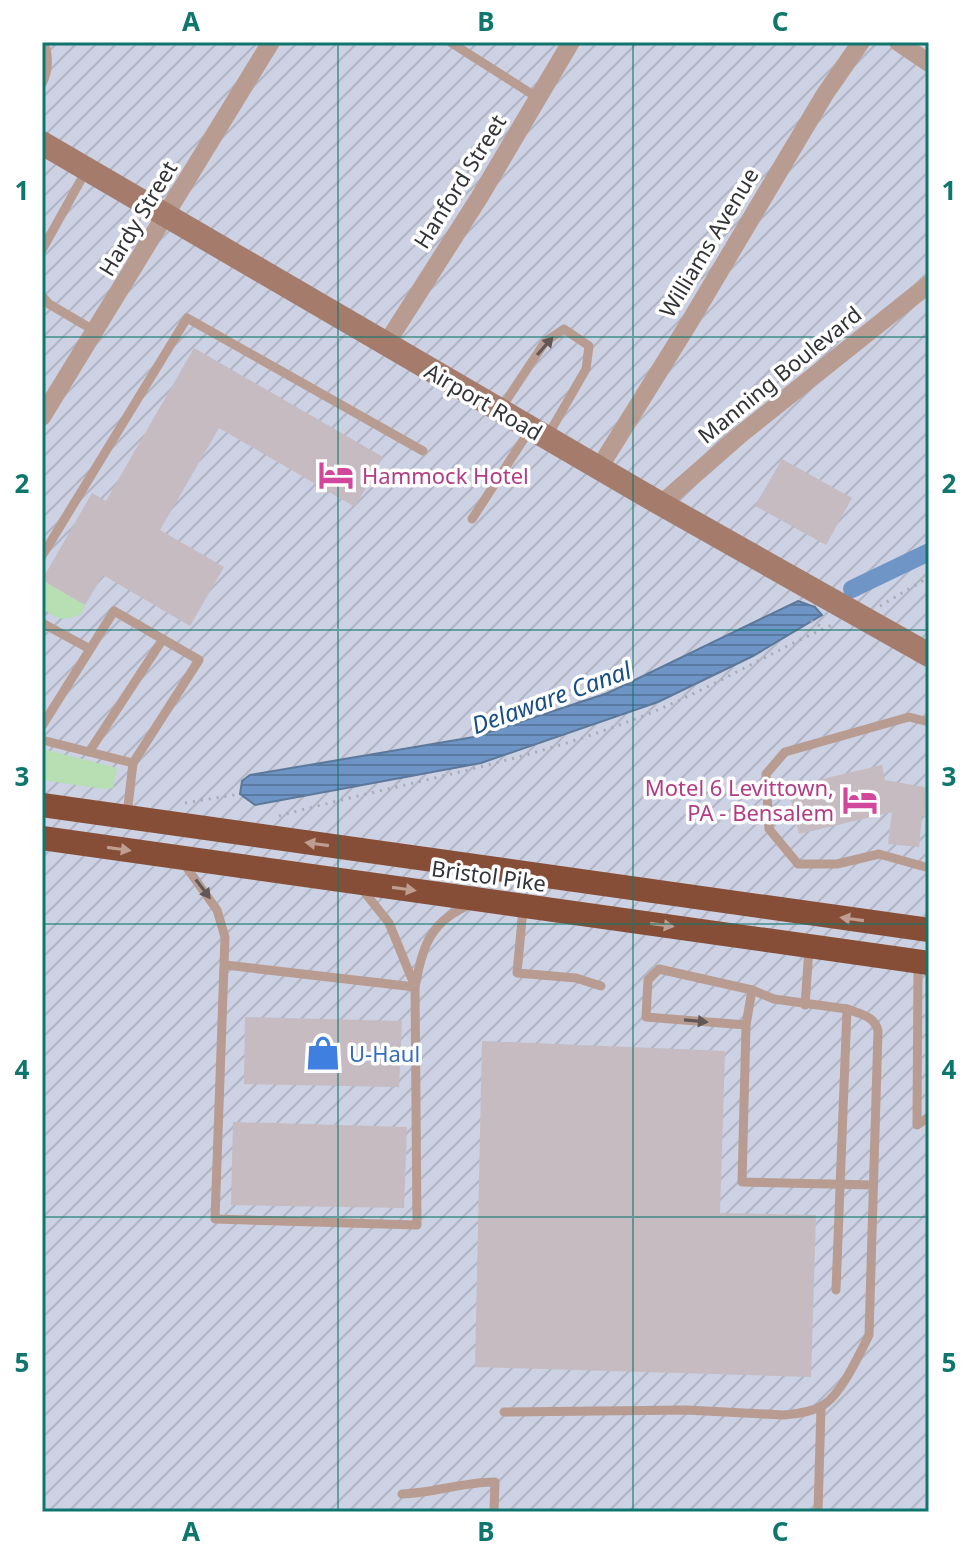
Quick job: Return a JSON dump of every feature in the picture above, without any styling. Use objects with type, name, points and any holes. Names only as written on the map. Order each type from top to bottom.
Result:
[{"type":"highway","name":"Bristol Pike","points":[[42,805],[929,930]]},
{"type":"highway","name":"Bristol Pike","points":[[42,838],[923,962]]},
{"type":"street","name":"Hardy Street","points":[[43,412],[167,216],[271,42]]},
{"type":"street","name":"Hanford Street","points":[[386,344],[479,198],[571,42]]},
{"type":"street","name":"Williams Avenue","points":[[599,468],[825,94],[861,42]]},
{"type":"street","points":[[898,42],[929,63]]},
{"type":"street","name":"Airport Road","points":[[42,143],[661,504],[929,655]]},
{"type":"street","name":"Manning Boulevard","points":[[661,504],[741,434],[929,284]]},
{"type":"lane","points":[[42,84],[48,73],[44,42]]},
{"type":"lane","points":[[450,42],[538,98]]},
{"type":"lane","points":[[42,250],[87,169]]},
{"type":"lane","points":[[42,296],[49,304],[95,331]]},
{"type":"lane","points":[[42,556],[187,318],[423,451]]},
{"type":"lane","points":[[472,519],[586,369],[589,346],[564,329],[545,342],[500,410]]},
{"type":"lane","points":[[42,726],[114,611],[199,660],[133,763],[127,817]]},
{"type":"lane","points":[[42,623],[90,649]]},
{"type":"lane","points":[[89,752],[163,639]]},
{"type":"lane","points":[[929,722],[909,717],[785,752],[766,774],[769,829],[798,864],[837,864],[879,854],[929,868]]},
{"type":"lane","points":[[42,740],[133,763]]},
{"type":"lane","points":[[179,858],[217,910],[225,937],[215,1219],[417,1225],[415,987],[421,953],[428,939],[450,916],[482,900]]},
{"type":"lane","points":[[355,882],[389,923],[415,987]]},
{"type":"lane","points":[[524,906],[517,973],[576,978],[601,986]]},
{"type":"lane","points":[[805,1005],[810,946]]},
{"type":"lane","points":[[923,962],[917,1125],[929,1117]]},
{"type":"lane","points":[[225,965],[415,987]]},
{"type":"lane","points":[[504,1412],[686,1410],[798,1414],[821,1407],[852,1368],[869,1335],[876,1023],[872,1018],[847,1009],[774,999],[752,990],[659,969],[648,980],[646,1017],[746,1025]]},
{"type":"lane","points":[[752,990],[746,1025],[742,1182],[873,1185]]},
{"type":"lane","points":[[836,1290],[847,1009]]},
{"type":"lane","points":[[818,1512],[821,1407]]},
{"type":"lane","points":[[402,1494],[446,1489],[472,1482],[495,1482],[494,1512]]},
{"type":"path","points":[[875,609],[929,577]]},
{"type":"path","points":[[271,818],[527,755],[630,721],[703,691],[824,628],[811,621]]},
{"type":"path","points":[[174,804],[240,794]]},
{"type":"shaded area","points":[[42,42],[929,42],[929,1512],[42,1512]]},
{"type":"green space","points":[[42,580],[85,605],[82,613],[66,619],[55,617],[46,610],[41,596]]},
{"type":"green space","points":[[47,750],[117,768],[113,788],[42,780],[43,753]]},
{"type":"water","points":[[798,601],[815,607],[822,615],[753,656],[658,702],[481,763],[255,805],[240,794],[242,781],[250,775],[474,737],[608,693]]},
{"type":"building","name":"Hammock Hotel","points":[[194,348],[383,457],[355,507],[219,428],[160,530],[224,567],[190,626],[103,575],[85,605],[42,580],[92,493],[106,501]]},
{"type":"building","points":[[782,459],[852,498],[826,545],[755,506]]},
{"type":"building","name":"Motel 6 Levittown, PA - Bensalem","points":[[882,765],[885,780],[929,788],[929,820],[922,815],[919,847],[888,844],[892,812],[799,834],[788,787]]},
{"type":"building","name":"U-Haul","points":[[245,1017],[402,1021],[399,1087],[244,1084]]},
{"type":"building","points":[[482,1041],[725,1051],[720,1213],[816,1215],[811,1377],[475,1367]]},
{"type":"building","points":[[233,1122],[407,1127],[404,1208],[231,1205]]},
{"type":"waterway","name":"Delaware Canal","points":[[852,589],[929,552]]},
{"type":"place","name":"Hammock Hotel","points":[[336,475]]},
{"type":"place","name":"Motel 6 Levittown, PA - Bensalem","points":[[860,800]]},
{"type":"place","name":"U-Haul","points":[[323,1053]]}]
